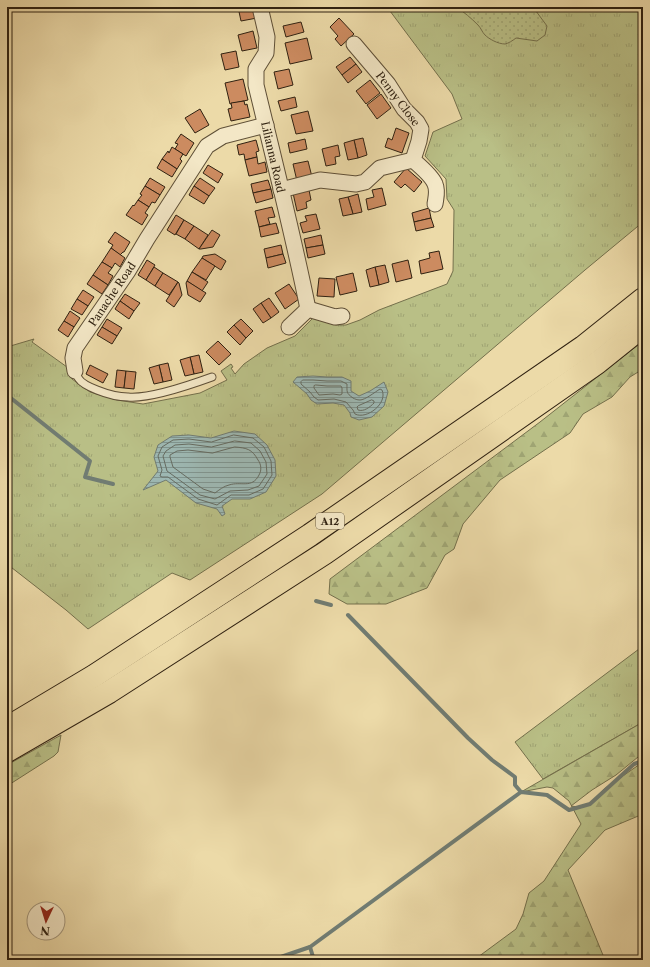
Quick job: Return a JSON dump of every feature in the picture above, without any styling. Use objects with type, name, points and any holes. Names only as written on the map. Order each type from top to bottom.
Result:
[{"type":"highway","name":"A12","points":[[7,728],[94,676],[310,535],[583,347],[643,299]]},
{"type":"highway","name":"A12","points":[[7,751],[109,692],[325,553],[597,363],[643,326]]},
{"type":"street","name":"Lilianna Road","points":[[260,7],[267,37],[266,53],[256,69],[256,85],[308,309]]},
{"type":"street","name":"Penny Close","points":[[354,44],[388,84],[404,109],[417,122],[421,129],[413,160]]},
{"type":"street","name":"Panache Road","points":[[75,371],[73,358],[75,348],[128,271],[207,146],[222,136],[266,126]]},
{"type":"street","points":[[281,190],[320,180],[356,184],[365,182],[380,168],[413,160],[435,183],[437,193],[435,204]]},
{"type":"street","points":[[290,327],[308,309],[335,317],[342,316]]},
{"type":"lane","name":"Panache Road","points":[[75,371],[80,380],[91,388],[108,394],[128,398],[165,392],[212,377]]},
{"type":"green space","points":[[387,7],[643,7],[643,222],[322,494],[190,580],[172,573],[88,629],[7,564],[7,347],[34,339],[32,342],[67,367],[72,379],[90,392],[117,400],[143,404],[200,393],[227,380],[221,371],[231,364],[233,367],[231,368],[235,374],[244,364],[267,348],[295,336],[313,318],[336,325],[346,325],[360,320],[379,310],[447,284],[453,271],[454,210],[447,199],[446,179],[425,156],[433,132],[462,119],[452,94]]},
{"type":"green space","points":[[456,7],[533,7],[547,26],[545,35],[537,41],[516,38],[506,44],[499,43],[487,37],[475,22]]},
{"type":"green space","points":[[643,341],[643,369],[630,377],[612,397],[583,414],[570,433],[500,480],[463,524],[454,549],[445,555],[427,588],[386,604],[347,604],[329,594],[330,579],[540,422]]},
{"type":"green space","points":[[643,646],[643,722],[543,779],[515,742]]},
{"type":"green space","points":[[643,722],[643,755],[638,757],[616,775],[592,790],[571,806],[569,801],[553,788],[547,787],[521,792]]},
{"type":"green space","points":[[61,735],[58,752],[54,756],[7,786],[7,765]]},
{"type":"green space","points":[[643,762],[643,814],[605,830],[568,870],[605,960],[475,960],[516,929],[523,914],[529,893],[544,881],[581,824],[572,806],[578,807],[590,804],[604,789]]},
{"type":"water","points":[[297,377],[342,377],[351,381],[351,391],[359,396],[384,382],[388,392],[384,406],[372,417],[359,420],[351,417],[344,405],[333,403],[317,404],[293,382]]},
{"type":"water","points":[[234,431],[255,434],[267,445],[275,460],[276,476],[266,492],[250,499],[232,499],[222,506],[225,514],[222,516],[217,509],[196,503],[166,480],[143,490],[158,471],[154,457],[158,445],[172,436],[189,435],[211,438]]},
{"type":"building","points":[[238,7],[254,7],[257,18],[241,21]]},
{"type":"building","points":[[280,7],[292,7],[292,8],[281,10]]},
{"type":"building","points":[[339,18],[354,34],[341,46],[335,39],[338,36],[330,27]]},
{"type":"building","points":[[301,22],[304,32],[286,37],[283,26]]},
{"type":"building","points":[[253,31],[257,48],[242,51],[238,35]]},
{"type":"building","points":[[307,38],[312,59],[290,64],[285,43]]},
{"type":"building","points":[[236,51],[239,67],[225,70],[221,54]]},
{"type":"building","points":[[350,57],[356,64],[342,75],[336,67]]},
{"type":"building","points":[[356,64],[362,72],[348,83],[342,75]]},
{"type":"building","points":[[289,69],[293,85],[278,89],[274,72]]},
{"type":"building","points":[[243,79],[248,100],[230,104],[225,83]]},
{"type":"building","points":[[370,80],[380,93],[366,104],[356,91]]},
{"type":"building","points":[[381,94],[391,108],[377,119],[367,105]]},
{"type":"building","points":[[295,97],[297,107],[281,111],[278,101]]},
{"type":"building","points":[[244,101],[245,105],[247,104],[250,117],[231,121],[228,109],[232,108],[231,103]]},
{"type":"building","points":[[200,109],[209,125],[195,133],[185,118]]},
{"type":"building","points":[[308,111],[313,131],[296,134],[291,115]]},
{"type":"building","points":[[396,128],[409,133],[402,153],[385,147],[388,138],[392,140]]},
{"type":"building","points":[[181,134],[194,143],[186,156],[175,149],[178,144],[175,143]]},
{"type":"building","points":[[363,138],[367,155],[358,158],[354,140]]},
{"type":"building","points":[[305,139],[307,149],[290,153],[288,143]]},
{"type":"building","points":[[256,140],[259,151],[256,152],[257,157],[245,160],[244,154],[239,155],[237,145]]},
{"type":"building","points":[[354,140],[358,158],[348,160],[344,143]]},
{"type":"building","points":[[338,145],[340,156],[335,157],[336,164],[326,166],[322,149]]},
{"type":"building","points":[[172,147],[183,154],[180,159],[182,161],[177,169],[162,159],[168,151],[169,153]]},
{"type":"building","points":[[257,157],[258,164],[265,162],[267,172],[249,176],[245,160]]},
{"type":"building","points":[[162,159],[177,169],[172,177],[157,168]]},
{"type":"building","points":[[308,161],[312,177],[297,181],[293,164]]},
{"type":"building","points":[[208,165],[223,174],[218,183],[203,173]]},
{"type":"building","points":[[406,168],[422,182],[414,192],[405,184],[401,188],[394,182]]},
{"type":"building","points":[[150,178],[165,187],[160,195],[145,186]]},
{"type":"building","points":[[200,178],[215,188],[209,196],[194,186]]},
{"type":"building","points":[[268,180],[271,189],[253,193],[251,184]]},
{"type":"building","points":[[145,186],[160,195],[155,203],[152,202],[149,207],[138,200],[142,195],[140,194]]},
{"type":"building","points":[[194,186],[209,196],[204,204],[189,195]]},
{"type":"building","points":[[382,188],[386,205],[368,210],[366,199],[374,197],[372,190]]},
{"type":"building","points":[[271,189],[273,198],[256,203],[253,193]]},
{"type":"building","points":[[309,190],[311,200],[306,202],[307,208],[297,211],[293,193]]},
{"type":"building","points":[[358,194],[362,212],[353,214],[348,197]]},
{"type":"building","points":[[348,197],[353,214],[343,216],[339,199]]},
{"type":"building","points":[[138,200],[149,207],[145,213],[148,215],[142,225],[126,215]]},
{"type":"building","points":[[272,207],[275,217],[268,218],[270,224],[259,227],[255,211]]},
{"type":"building","points":[[429,208],[431,218],[414,222],[412,213]]},
{"type":"building","points":[[316,214],[320,229],[303,233],[300,223],[307,221],[305,216]]},
{"type":"building","points":[[176,215],[184,220],[175,235],[167,230]]},
{"type":"building","points":[[431,218],[434,227],[416,231],[414,222]]},
{"type":"building","points":[[184,220],[194,226],[185,239],[176,234]]},
{"type":"building","points":[[276,223],[279,233],[261,237],[259,227]]},
{"type":"building","points":[[194,226],[208,235],[199,249],[185,239]]},
{"type":"building","points":[[212,230],[220,235],[213,247],[199,249]]},
{"type":"building","points":[[115,232],[130,242],[124,252],[120,255],[111,248],[113,245],[108,242]]},
{"type":"building","points":[[321,235],[323,245],[306,248],[304,239]]},
{"type":"building","points":[[281,245],[283,254],[266,258],[264,249]]},
{"type":"building","points":[[323,245],[325,254],[308,258],[306,248]]},
{"type":"building","points":[[111,248],[125,258],[120,267],[115,263],[112,268],[102,262]]},
{"type":"building","points":[[439,251],[443,269],[421,274],[419,261],[430,258],[429,253]]},
{"type":"building","points":[[215,254],[226,261],[221,270],[202,258],[203,256]]},
{"type":"building","points":[[283,254],[286,263],[268,268],[266,258]]},
{"type":"building","points":[[202,258],[215,266],[206,280],[192,272]]},
{"type":"building","points":[[147,260],[155,265],[146,280],[138,275]]},
{"type":"building","points":[[408,260],[412,278],[396,282],[392,264]]},
{"type":"building","points":[[102,262],[112,268],[108,273],[113,276],[108,285],[93,275]]},
{"type":"building","points":[[385,265],[389,282],[379,285],[375,267]]},
{"type":"building","points":[[154,267],[163,273],[155,286],[146,280]]},
{"type":"building","points":[[375,267],[379,285],[370,287],[366,270]]},
{"type":"building","points":[[192,272],[208,282],[202,291],[187,281]]},
{"type":"building","points":[[163,273],[178,282],[169,295],[155,286]]},
{"type":"building","points":[[353,273],[357,291],[340,295],[336,277]]},
{"type":"building","points":[[93,275],[108,285],[102,294],[87,284]]},
{"type":"building","points":[[319,278],[335,279],[334,297],[317,296]]},
{"type":"building","points":[[187,281],[206,293],[200,302],[188,295]]},
{"type":"building","points":[[178,282],[182,295],[174,307],[166,301]]},
{"type":"building","points":[[289,284],[299,299],[285,309],[275,293]]},
{"type":"building","points":[[83,290],[94,297],[88,306],[77,299]]},
{"type":"building","points":[[125,294],[140,303],[134,311],[120,301]]},
{"type":"building","points":[[269,298],[279,312],[271,318],[261,303]]},
{"type":"building","points":[[77,299],[88,306],[82,315],[71,309]]},
{"type":"building","points":[[120,301],[134,311],[129,319],[115,309]]},
{"type":"building","points":[[261,303],[271,318],[263,323],[253,309]]},
{"type":"building","points":[[70,311],[80,318],[74,327],[64,321]]},
{"type":"building","points":[[107,319],[122,328],[117,336],[102,327]]},
{"type":"building","points":[[241,319],[253,331],[246,338],[234,325]]},
{"type":"building","points":[[64,321],[74,327],[68,337],[58,330]]},
{"type":"building","points":[[234,325],[246,338],[240,345],[227,332]]},
{"type":"building","points":[[102,327],[117,336],[112,344],[97,335]]},
{"type":"building","points":[[218,341],[231,354],[219,365],[206,352]]},
{"type":"building","points":[[199,355],[203,372],[194,374],[190,357]]},
{"type":"building","points":[[190,357],[194,374],[185,376],[180,360]]},
{"type":"building","points":[[168,363],[172,380],[163,382],[159,365]]},
{"type":"building","points":[[90,365],[108,374],[103,383],[86,374]]},
{"type":"building","points":[[159,365],[163,382],[154,384],[149,368]]},
{"type":"building","points":[[117,370],[126,371],[124,388],[115,387]]},
{"type":"building","points":[[126,371],[136,372],[134,389],[124,388]]},
{"type":"waterway","points":[[7,395],[90,461],[85,477],[113,484]]},
{"type":"waterway","points":[[316,601],[331,605]]},
{"type":"waterway","points":[[348,615],[468,738],[492,760],[515,777],[515,785],[521,792]]},
{"type":"waterway","points":[[272,960],[310,947],[521,792],[547,795],[569,810],[590,804],[634,764],[643,761]]},
{"type":"waterway","points":[[310,947],[314,960]]}]
